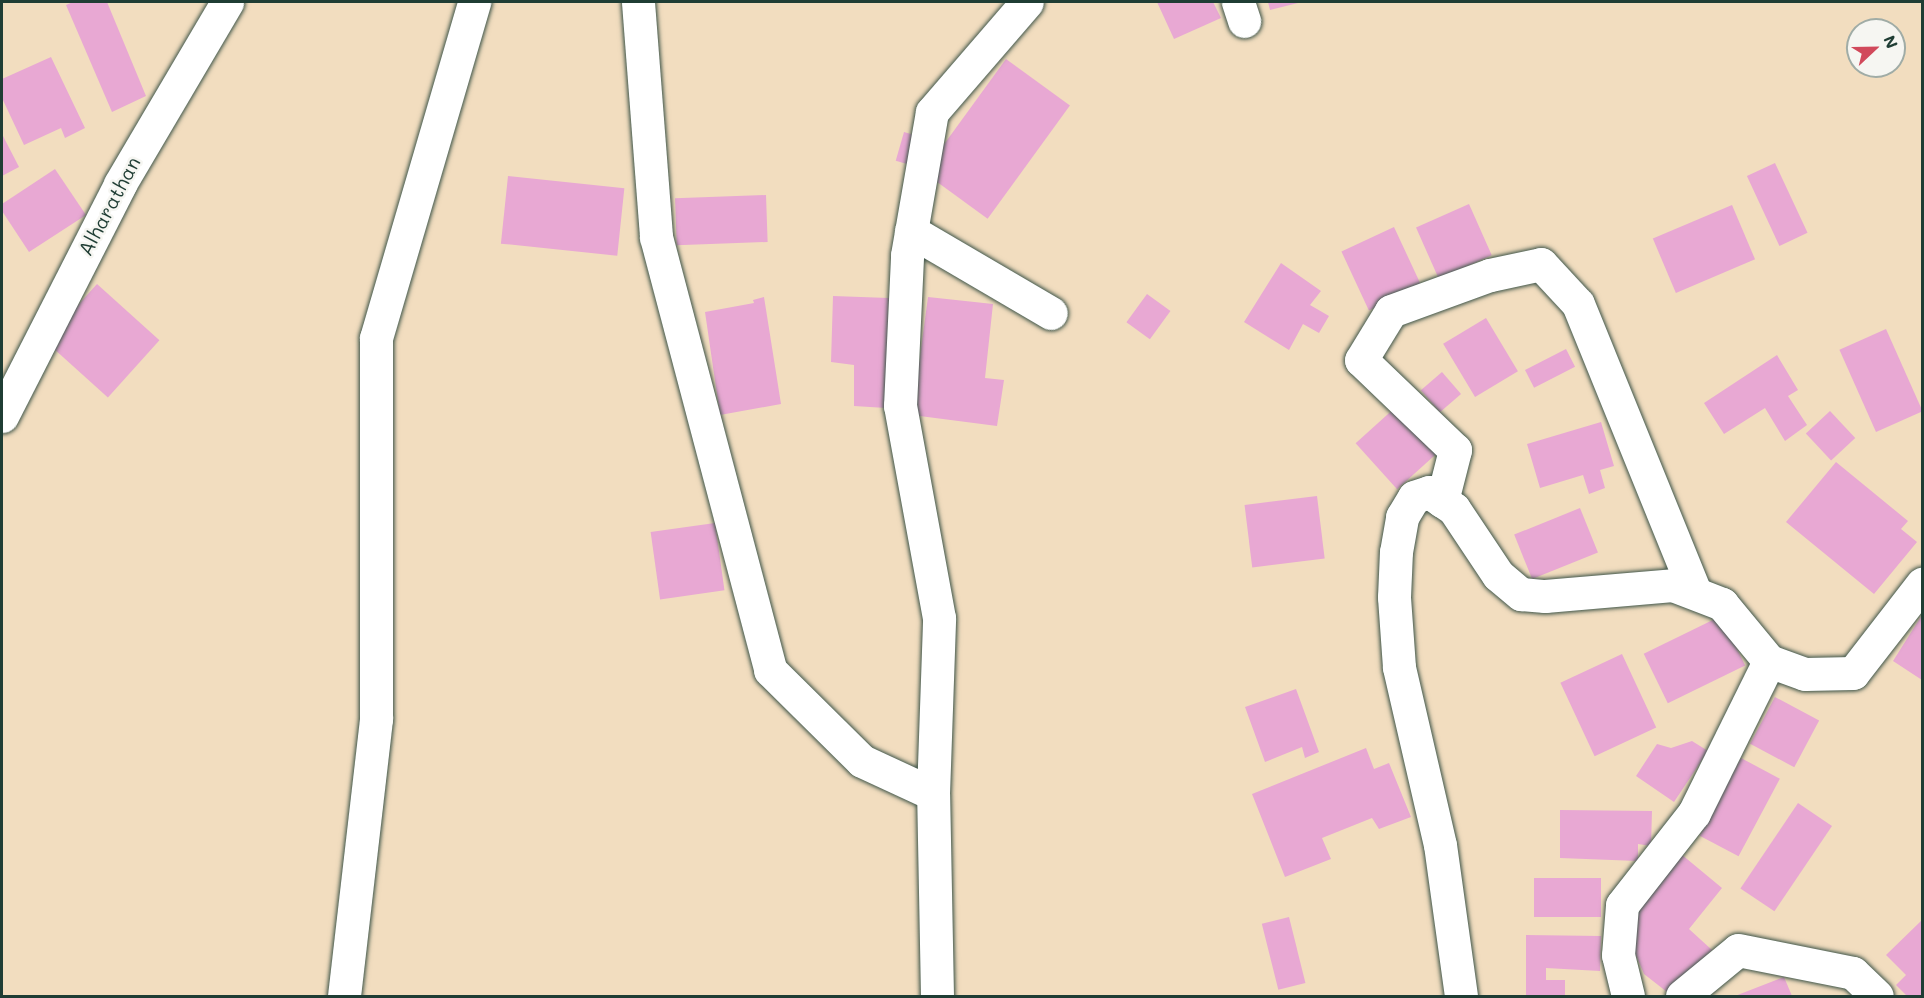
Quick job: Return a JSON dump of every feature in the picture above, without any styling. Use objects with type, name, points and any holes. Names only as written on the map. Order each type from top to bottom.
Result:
[{"type":"street","name":"Alharathan","points":[[2,416],[120,184],[227,2]]},
{"type":"street","points":[[344,996],[376,718],[376,338],[474,2]]},
{"type":"street","points":[[638,2],[656,237],[770,670],[862,761],[933,794]]},
{"type":"street","points":[[937,996],[933,794],[939,618],[900,406],[911,231],[932,112],[1027,2]]},
{"type":"street","points":[[911,231],[1051,313]]},
{"type":"street","points":[[1442,501],[1455,450],[1361,360],[1391,311],[1490,274],[1541,264],[1578,304],[1695,592]]},
{"type":"street","points":[[1461,996],[1440,845],[1399,667],[1394,597],[1402,517],[1414,497],[1429,492],[1454,509],[1498,575],[1521,594],[1545,596],[1673,585],[1722,604],[1769,661],[1805,674],[1853,673],[1923,584]]},
{"type":"street","points":[[1628,996],[1618,955],[1622,904],[1694,813],[1769,661]]},
{"type":"street","points":[[1682,996],[1738,950],[1853,973],[1877,996]]},
{"type":"building","points":[[73,2],[107,2],[146,96],[112,112],[66,5]]},
{"type":"building","points":[[1157,2],[1213,2],[1221,18],[1174,39]]},
{"type":"building","points":[[1268,2],[1302,2],[1270,10]]},
{"type":"building","points":[[51,57],[85,128],[65,138],[61,128],[24,145],[2,98],[2,79]]},
{"type":"building","points":[[1006,59],[1070,105],[988,219],[924,172]]},
{"type":"building","points":[[904,132],[921,137],[913,166],[896,161]]},
{"type":"building","points":[[2,134],[19,167],[2,176]]},
{"type":"building","points":[[1775,163],[1808,233],[1779,246],[1747,176]]},
{"type":"building","points":[[55,169],[86,215],[29,252],[2,211],[2,204]]},
{"type":"building","points":[[508,176],[624,188],[617,256],[501,244]]},
{"type":"building","points":[[766,195],[768,242],[677,245],[675,198]]},
{"type":"building","points":[[1469,204],[1492,255],[1439,279],[1416,228]]},
{"type":"building","points":[[1732,205],[1755,259],[1676,293],[1653,239]]},
{"type":"building","points":[[1394,227],[1421,286],[1369,310],[1341,252]]},
{"type":"building","points":[[1281,263],[1321,291],[1310,305],[1329,316],[1319,333],[1303,324],[1289,350],[1244,322]]},
{"type":"building","points":[[97,284],[159,340],[108,397],[45,341]]},
{"type":"building","points":[[1147,294],[1170,311],[1150,339],[1126,322]]},
{"type":"building","points":[[833,296],[889,298],[886,408],[854,406],[854,365],[831,362]]},
{"type":"building","points":[[764,297],[781,404],[720,415],[705,312],[754,303],[753,300]]},
{"type":"building","points":[[928,297],[993,304],[985,378],[1004,380],[997,426],[912,415]]},
{"type":"building","points":[[1486,318],[1518,371],[1475,397],[1443,344]]},
{"type":"building","points":[[1886,329],[1922,411],[1876,432],[1839,350]]},
{"type":"building","points":[[1566,349],[1575,367],[1534,388],[1525,370]]},
{"type":"building","points":[[1777,355],[1798,390],[1788,396],[1807,425],[1785,441],[1765,408],[1724,434],[1704,403]]},
{"type":"building","points":[[1442,372],[1461,394],[1440,412],[1421,390]]},
{"type":"building","points":[[1398,405],[1439,451],[1397,489],[1356,443]]},
{"type":"building","points":[[1830,411],[1855,438],[1831,461],[1806,434]]},
{"type":"building","points":[[1601,422],[1614,466],[1600,470],[1605,488],[1589,494],[1583,475],[1540,488],[1527,444]]},
{"type":"building","points":[[1836,462],[1908,521],[1901,529],[1917,542],[1874,594],[1786,522]]},
{"type":"building","points":[[1317,496],[1325,559],[1252,567],[1245,505]]},
{"type":"building","points":[[1580,508],[1598,553],[1532,579],[1514,535]]},
{"type":"building","points":[[715,523],[724,590],[660,599],[651,532]]},
{"type":"building","points":[[1922,615],[1922,680],[1893,661]]},
{"type":"building","points":[[1721,616],[1745,665],[1668,703],[1644,654]]},
{"type":"building","points":[[1622,654],[1656,727],[1595,756],[1560,683]]},
{"type":"building","points":[[1296,689],[1319,752],[1305,758],[1302,747],[1265,762],[1245,707]]},
{"type":"building","points":[[1775,697],[1819,720],[1794,767],[1750,744]]},
{"type":"building","points":[[1692,741],[1708,751],[1674,802],[1636,776],[1657,744],[1671,748]]},
{"type":"building","points":[[1366,748],[1374,769],[1389,763],[1411,817],[1379,829],[1372,818],[1322,838],[1331,859],[1285,877],[1252,794]]},
{"type":"building","points":[[1741,758],[1780,779],[1739,856],[1700,836]]},
{"type":"building","points":[[1798,803],[1832,826],[1774,911],[1740,888]]},
{"type":"building","points":[[1560,810],[1652,811],[1651,846],[1638,844],[1638,861],[1560,858]]},
{"type":"building","points":[[1681,854],[1722,888],[1689,929],[1712,950],[1667,992],[1644,974],[1632,946],[1635,919],[1648,895]]},
{"type":"building","points":[[1534,878],[1601,878],[1601,917],[1534,917]]},
{"type":"building","points":[[1289,917],[1305,983],[1278,990],[1262,924]]},
{"type":"building","points":[[1922,920],[1922,996],[1907,996],[1896,985],[1906,975],[1886,955]]},
{"type":"building","points":[[1526,935],[1601,936],[1600,971],[1546,968],[1546,980],[1565,980],[1565,996],[1526,996]]},
{"type":"building","points":[[1784,977],[1792,996],[1735,996]]}]
